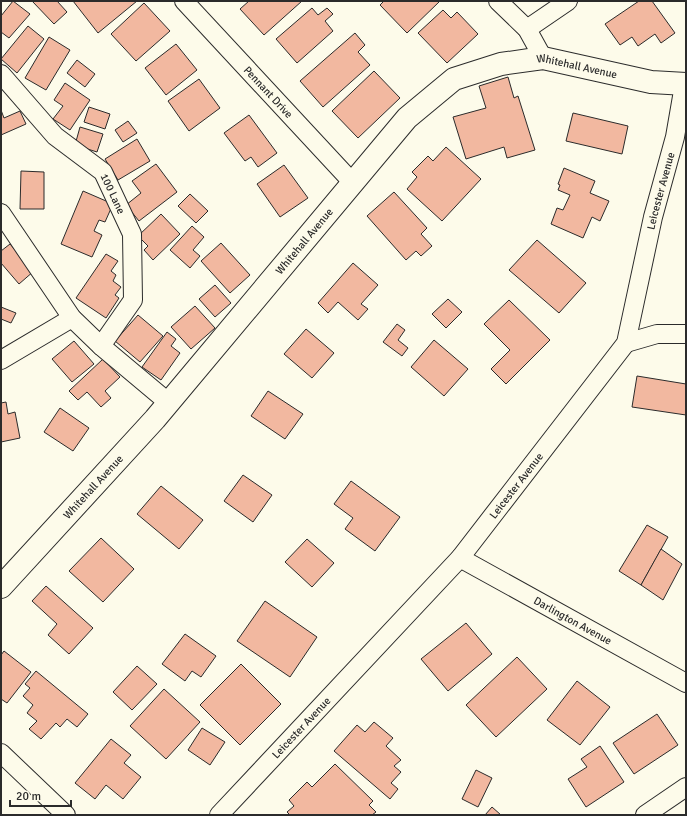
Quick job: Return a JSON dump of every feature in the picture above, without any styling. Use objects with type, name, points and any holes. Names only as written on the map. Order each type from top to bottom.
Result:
[{"type":"street","name":"Pennant Drive","points":[[184,1],[353,183]]},
{"type":"street","points":[[498,1],[527,29],[543,58]]},
{"type":"street","points":[[527,29],[568,1]]},
{"type":"street","name":"Whitehall Avenue","points":[[1,587],[169,403],[407,118],[454,79],[501,64],[543,58],[651,82],[685,84]]},
{"type":"street","name":"100 Lane","points":[[1,74],[55,136],[103,172],[132,234],[133,300],[101,346]]},
{"type":"street","name":"Leicester Avenue","points":[[219,815],[460,558],[626,343],[653,217],[674,138],[685,84]]},
{"type":"street","points":[[1,213],[72,318],[101,346],[169,403]]},
{"type":"street","points":[[1,360],[72,318]]},
{"type":"street","points":[[626,343],[657,334],[686,334]]},
{"type":"street","name":"Darlington Avenue","points":[[460,558],[686,683]]},
{"type":"street","points":[[1,753],[66,815]]},
{"type":"street","points":[[645,815],[686,787]]},
{"type":"building","points":[[13,1],[30,14],[9,38],[1,32],[1,16]]},
{"type":"building","points":[[32,1],[57,1],[67,12],[54,24]]},
{"type":"building","points":[[73,1],[137,1],[98,33]]},
{"type":"building","points":[[249,1],[302,1],[264,35],[240,9]]},
{"type":"building","points":[[384,1],[440,1],[407,33],[380,5]]},
{"type":"building","points":[[639,1],[652,1],[675,33],[661,43],[655,34],[638,46],[632,37],[620,45],[605,24]]},
{"type":"building","points":[[144,3],[170,31],[136,61],[111,34]]},
{"type":"building","points":[[312,8],[318,15],[327,8],[333,14],[325,21],[333,31],[297,63],[276,39]]},
{"type":"building","points":[[443,10],[451,18],[457,12],[478,34],[447,63],[418,33]]},
{"type":"building","points":[[28,26],[44,39],[17,73],[1,59]]},
{"type":"building","points":[[355,33],[365,45],[358,52],[370,65],[323,107],[300,81]]},
{"type":"building","points":[[49,37],[70,50],[46,90],[25,78]]},
{"type":"building","points":[[176,44],[197,70],[166,95],[145,68]]},
{"type":"building","points":[[77,60],[95,74],[85,87],[67,73]]},
{"type":"building","points":[[374,71],[400,98],[358,138],[332,111]]},
{"type":"building","points":[[508,77],[514,98],[518,96],[535,150],[507,158],[504,147],[466,159],[453,117],[486,108],[479,86]]},
{"type":"building","points":[[199,79],[220,108],[189,131],[168,101]]},
{"type":"building","points":[[65,83],[90,100],[70,130],[53,119],[63,106],[54,100]]},
{"type":"building","points":[[89,107],[110,114],[105,129],[84,122]]},
{"type":"building","points":[[1,110],[4,118],[20,111],[26,124],[1,135]]},
{"type":"building","points":[[573,113],[628,126],[622,154],[566,141]]},
{"type":"building","points":[[249,115],[277,153],[258,167],[251,157],[245,161],[224,133]]},
{"type":"building","points":[[128,121],[137,133],[123,142],[115,130]]},
{"type":"building","points":[[80,127],[103,134],[97,152],[75,145]]},
{"type":"building","points":[[137,139],[150,161],[118,180],[105,159]]},
{"type":"building","points":[[446,147],[481,179],[442,221],[407,189],[417,177],[412,172],[428,156],[433,161]]},
{"type":"building","points":[[156,164],[177,192],[139,221],[126,205],[141,193],[132,181]]},
{"type":"building","points":[[284,165],[308,198],[280,217],[257,184]]},
{"type":"building","points":[[564,168],[595,181],[590,193],[609,201],[600,221],[592,217],[583,238],[551,224],[557,208],[563,210],[570,195],[558,190],[560,185],[558,184]]},
{"type":"building","points":[[21,171],[44,172],[44,209],[20,209]]},
{"type":"building","points":[[83,191],[113,204],[105,222],[99,220],[94,231],[102,235],[92,257],[61,244]]},
{"type":"building","points":[[394,192],[427,228],[421,234],[432,246],[421,256],[416,251],[406,260],[367,216]]},
{"type":"building","points":[[190,194],[208,211],[196,223],[178,206]]},
{"type":"building","points":[[161,214],[180,234],[153,260],[144,250],[148,246],[138,236]]},
{"type":"building","points":[[192,226],[204,237],[193,250],[200,256],[190,268],[170,250]]},
{"type":"building","points":[[537,240],[586,283],[559,313],[509,270]]},
{"type":"building","points":[[221,243],[250,275],[230,293],[201,261]]},
{"type":"building","points":[[10,244],[34,271],[19,284],[1,263],[1,251]]},
{"type":"building","points":[[106,254],[118,261],[111,271],[116,275],[113,281],[121,287],[115,295],[119,298],[106,318],[76,298]]},
{"type":"building","points":[[353,263],[378,285],[361,304],[368,309],[358,320],[338,302],[328,313],[318,303]]},
{"type":"building","points":[[215,285],[231,303],[215,317],[199,299]]},
{"type":"building","points":[[448,299],[462,312],[446,328],[432,314]]},
{"type":"building","points":[[509,300],[550,340],[506,384],[491,369],[510,350],[484,324]]},
{"type":"building","points":[[195,306],[215,328],[191,349],[171,327]]},
{"type":"building","points":[[1,307],[16,313],[11,323],[1,319]]},
{"type":"building","points":[[138,315],[163,336],[140,362],[115,341]]},
{"type":"building","points":[[397,324],[405,330],[398,340],[408,348],[402,356],[383,342]]},
{"type":"building","points":[[306,329],[334,353],[312,378],[284,354]]},
{"type":"building","points":[[167,332],[176,339],[171,346],[180,353],[161,380],[142,367]]},
{"type":"building","points":[[434,340],[468,369],[444,396],[411,367]]},
{"type":"building","points":[[74,341],[94,364],[72,382],[52,359]]},
{"type":"building","points":[[103,359],[120,377],[105,391],[111,398],[101,407],[87,392],[78,400],[69,391]]},
{"type":"building","points":[[637,376],[686,384],[686,415],[632,407]]},
{"type":"building","points":[[268,391],[303,414],[285,439],[251,416]]},
{"type":"building","points":[[6,402],[8,414],[15,412],[20,438],[1,442],[1,403]]},
{"type":"building","points":[[60,408],[89,428],[73,451],[44,432]]},
{"type":"building","points":[[243,475],[272,495],[253,522],[224,501]]},
{"type":"building","points":[[351,481],[400,517],[375,551],[345,529],[353,518],[334,504]]},
{"type":"building","points":[[161,486],[203,520],[179,549],[137,514]]},
{"type":"building","points":[[647,525],[668,537],[641,585],[619,571]]},
{"type":"building","points":[[101,538],[134,569],[103,602],[69,571]]},
{"type":"building","points":[[307,539],[334,563],[312,587],[285,562]]},
{"type":"building","points":[[661,549],[682,564],[663,600],[641,585]]},
{"type":"building","points":[[46,586],[93,628],[69,654],[48,635],[57,624],[32,601]]},
{"type":"building","points":[[265,601],[317,637],[290,677],[237,641]]},
{"type":"building","points":[[466,623],[492,654],[448,691],[421,659]]},
{"type":"building","points":[[185,634],[216,656],[201,677],[192,671],[185,681],[162,664]]},
{"type":"building","points":[[4,651],[31,672],[7,703],[1,699],[1,655]]},
{"type":"building","points":[[517,657],[547,689],[496,737],[466,705]]},
{"type":"building","points":[[241,664],[281,704],[240,745],[200,705]]},
{"type":"building","points":[[137,666],[157,684],[132,710],[113,692]]},
{"type":"building","points":[[36,671],[88,714],[77,727],[67,719],[60,727],[56,723],[41,739],[29,729],[37,721],[27,713],[33,705],[23,696],[30,688],[25,684]]},
{"type":"building","points":[[577,681],[610,707],[580,745],[547,720]]},
{"type":"building","points":[[164,689],[200,722],[166,759],[130,726]]},
{"type":"building","points":[[657,714],[678,745],[634,774],[613,743]]},
{"type":"building","points":[[374,722],[393,738],[386,746],[401,760],[394,766],[401,772],[391,783],[398,789],[390,799],[334,751],[357,725],[365,732]]},
{"type":"building","points":[[202,728],[225,742],[210,765],[188,750]]},
{"type":"building","points":[[111,739],[131,755],[124,763],[141,777],[123,799],[106,785],[95,799],[75,783]]},
{"type":"building","points":[[600,746],[624,782],[586,807],[568,779],[587,767],[581,759]]},
{"type":"building","points":[[335,764],[373,801],[369,805],[376,812],[372,815],[290,815],[287,812],[294,806],[289,800],[307,782],[312,787]]},
{"type":"building","points":[[476,770],[492,778],[478,807],[462,799]]},
{"type":"building","points":[[492,807],[501,815],[485,815]]}]
